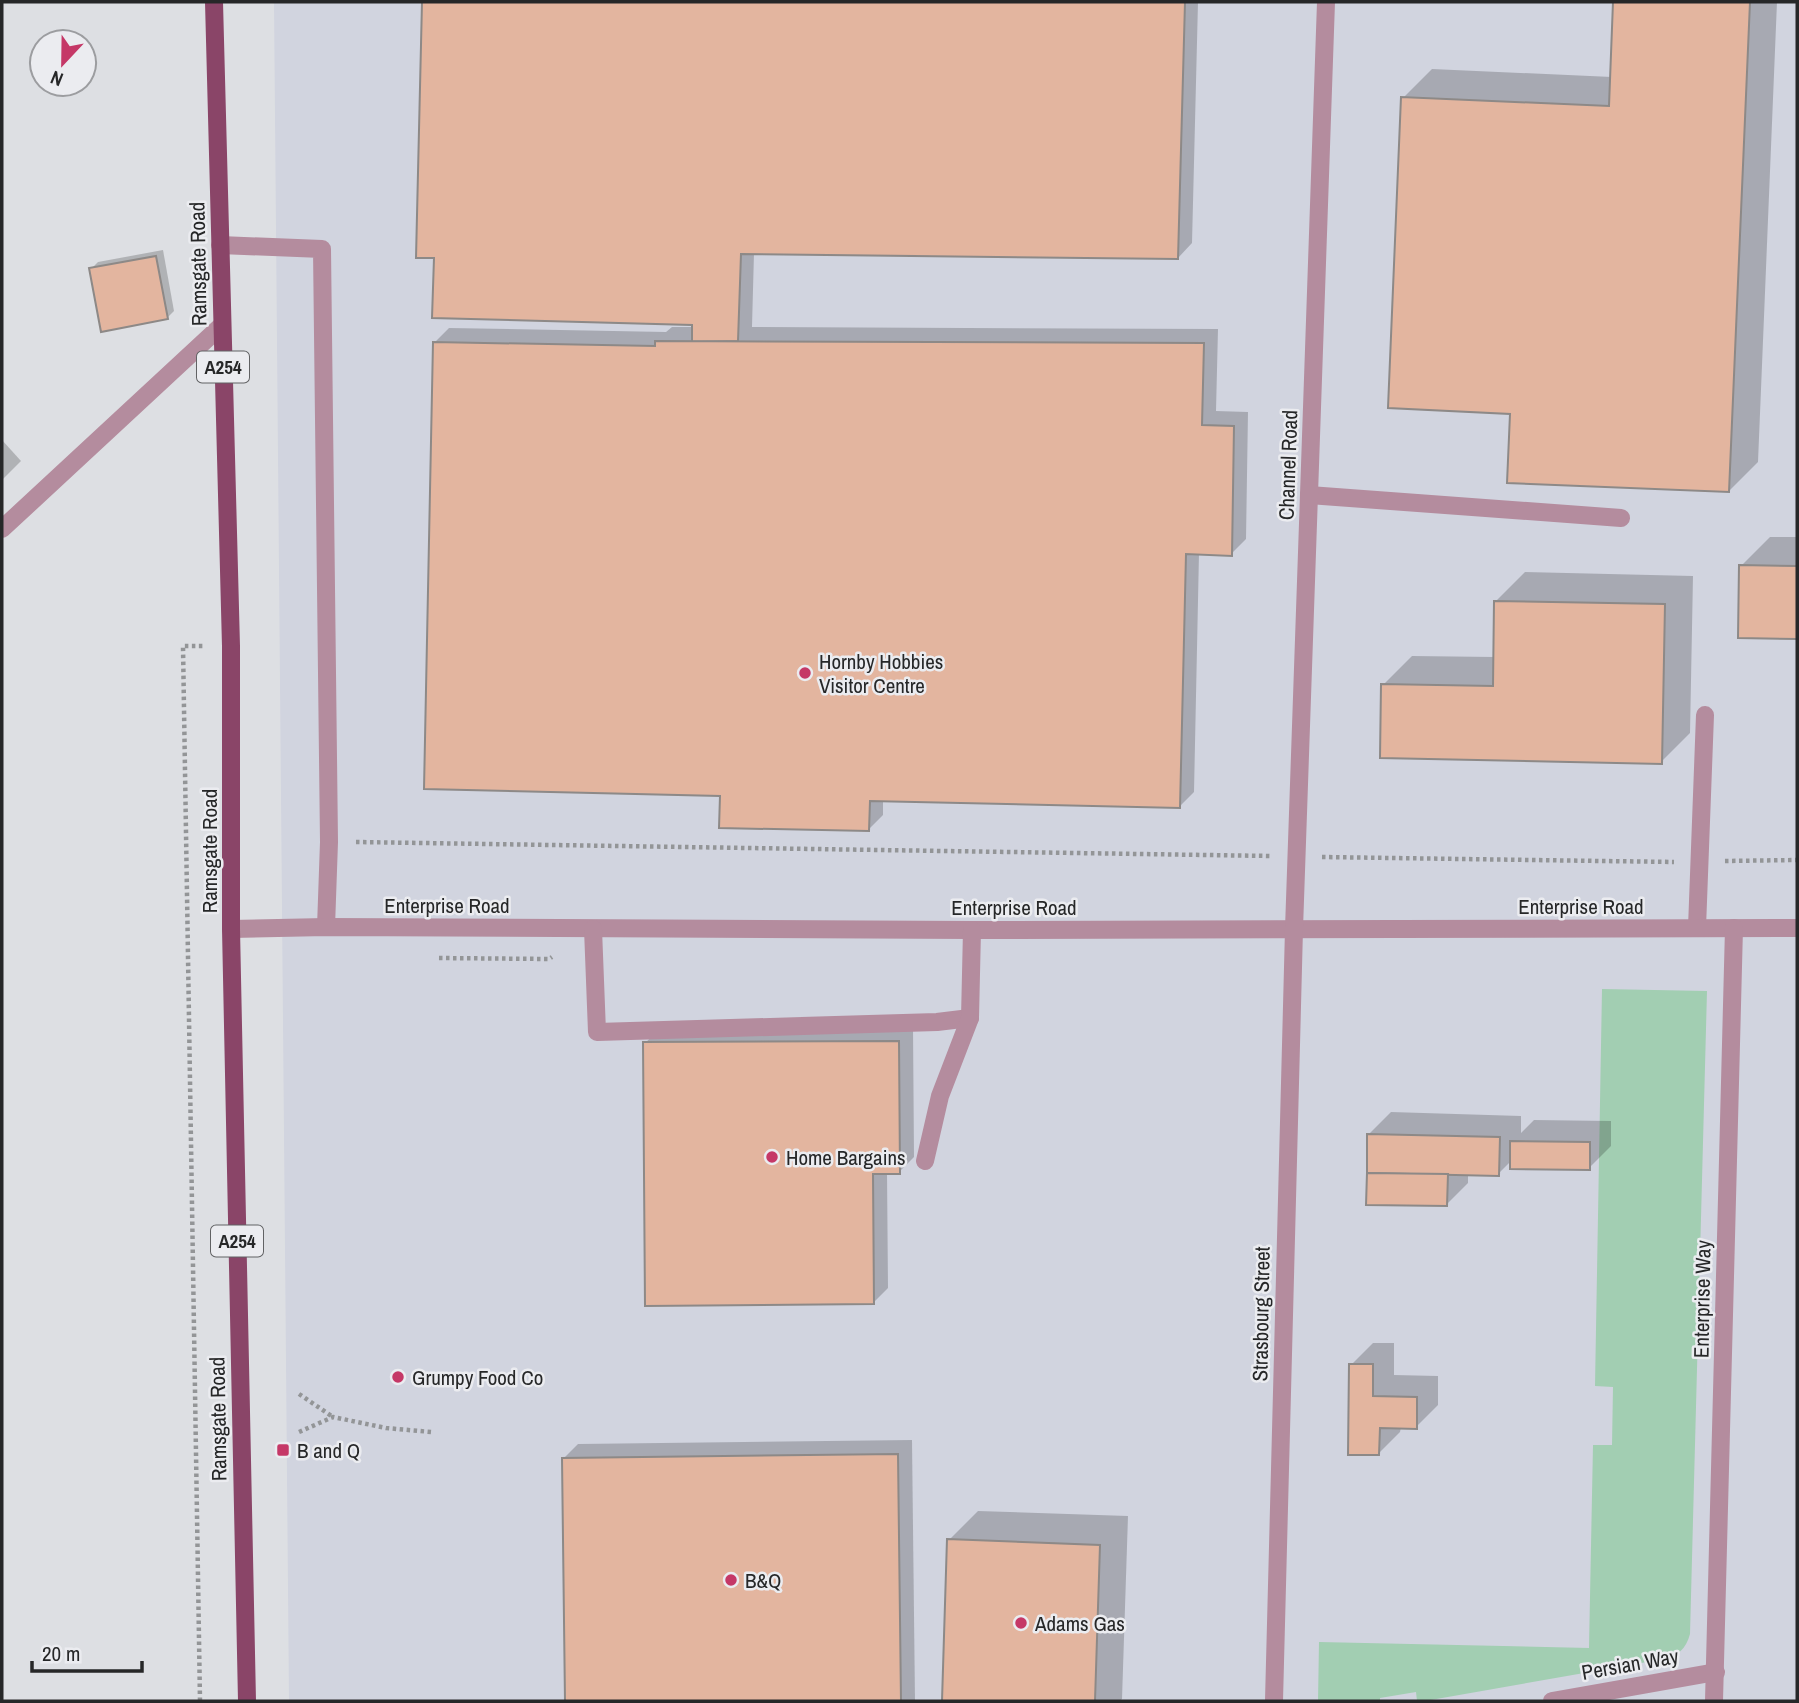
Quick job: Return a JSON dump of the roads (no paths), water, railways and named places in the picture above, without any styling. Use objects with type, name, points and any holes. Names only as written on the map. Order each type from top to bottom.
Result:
[{"type":"main road","name":"Ramsgate Road","points":[[214,2],[231,646],[231,929],[247,1701]]},
{"type":"street","name":"Channel Road","points":[[1294,929],[1326,2]]},
{"type":"street","points":[[220,245],[322,249],[329,842],[326,927]]},
{"type":"street","points":[[2,529],[222,325]]},
{"type":"street","points":[[1309,495],[1620,517]]},
{"type":"street","points":[[1697,928],[1704,715]]},
{"type":"street","name":"Enterprise Way","points":[[1714,1701],[1734,928]]},
{"type":"street","name":"Enterprise Road","points":[[231,929],[1797,928]]},
{"type":"street","points":[[593,929],[597,1032],[937,1022],[970,1018]]},
{"type":"street","name":"Strasbourg Street","points":[[1274,1701],[1294,929]]},
{"type":"street","points":[[925,1161],[940,1096],[970,1018],[972,930]]},
{"type":"street","name":"Persian Way","points":[[1552,1701],[1716,1672]]},
{"type":"place","name":"Hornby Hobbies Visitor Centre","points":[[805,673]]},
{"type":"place","name":"Home Bargains","points":[[772,1157]]},
{"type":"place","name":"Grumpy Food Co","points":[[398,1377]]},
{"type":"place","name":"B and Q","points":[[283,1450]]},
{"type":"place","name":"B&Q","points":[[731,1580]]},
{"type":"place","name":"Adams Gas","points":[[1021,1623]]}]
